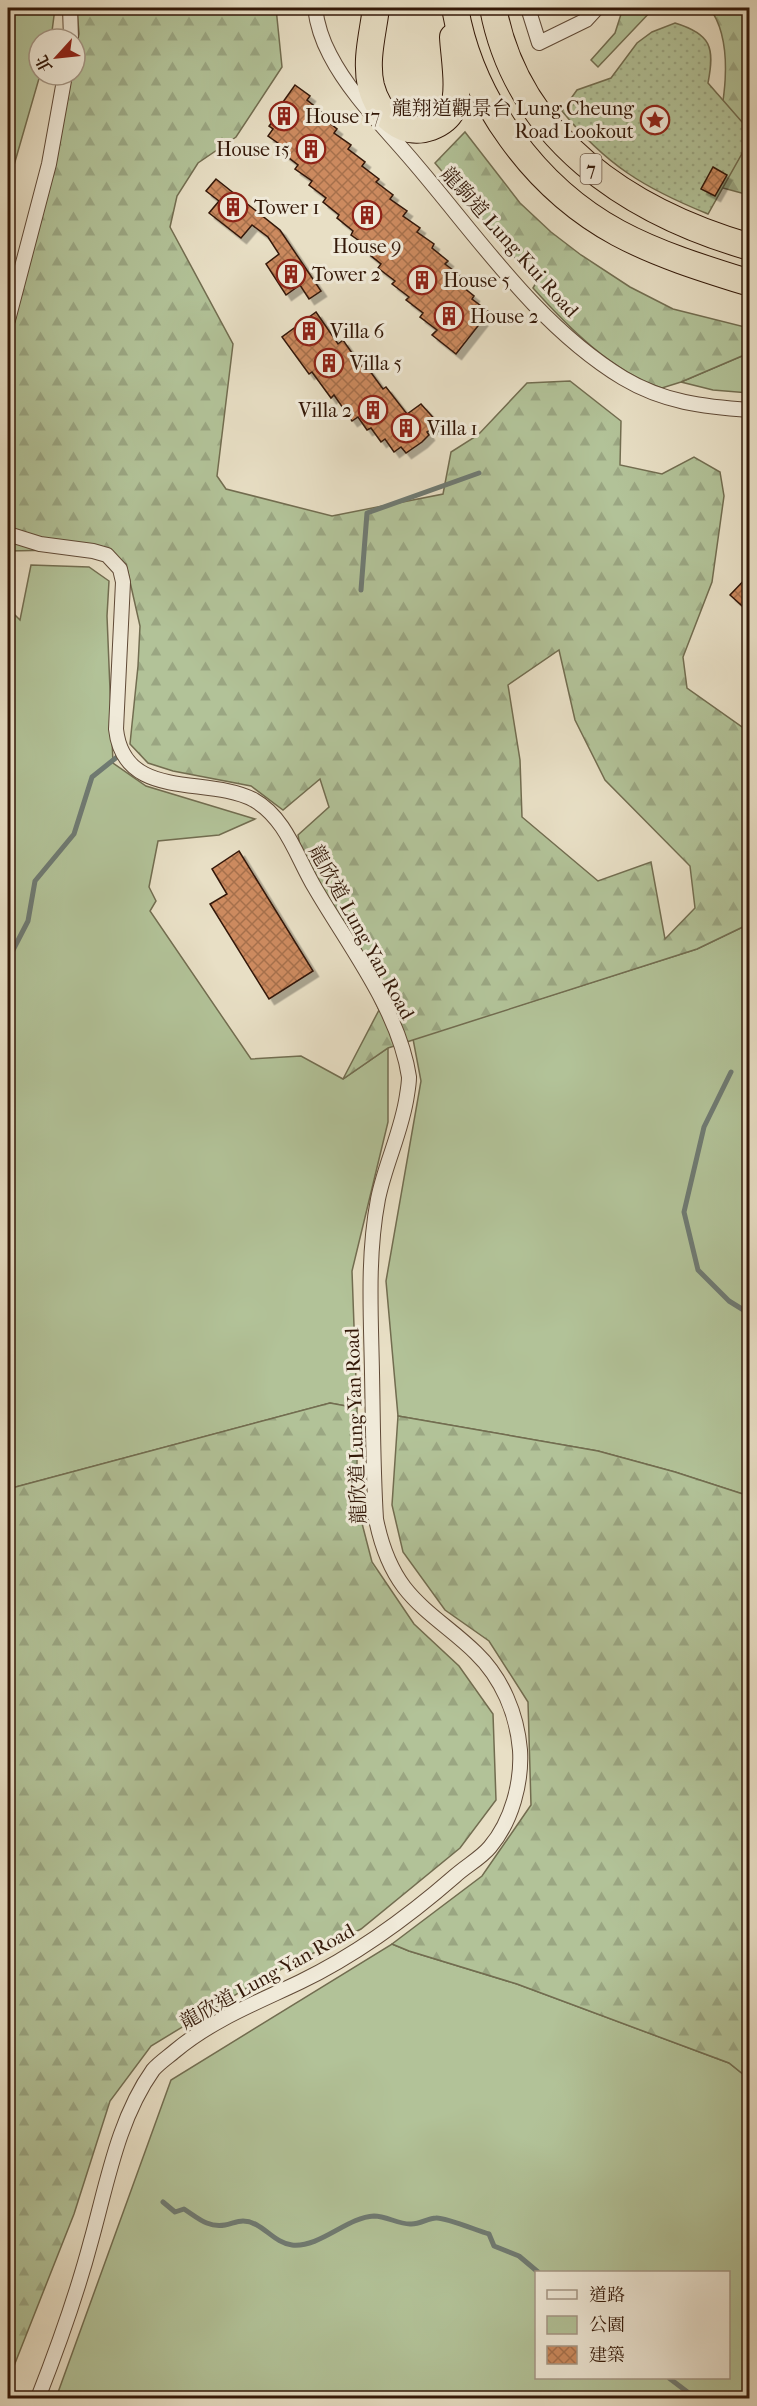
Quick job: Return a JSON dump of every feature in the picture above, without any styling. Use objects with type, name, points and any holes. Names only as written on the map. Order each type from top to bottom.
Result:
[{"type":"highway","points":[[376,8],[369,68],[374,95],[391,121],[412,130],[424,130],[435,126],[451,112],[455,102],[453,8]]},
{"type":"highway","name":"7","points":[[453,8],[470,62],[490,105],[516,144],[548,181],[600,222],[639,244],[750,283]]},
{"type":"highway","name":"7","points":[[493,8],[505,49],[536,109],[580,160],[628,196],[654,210],[685,225],[750,247]]},
{"type":"street","points":[[70,8],[71,27]]},
{"type":"street","name":"龍駒道 Lung Kui Road","points":[[315,8],[322,37],[330,56],[354,92],[535,305],[576,343],[623,378],[658,394],[701,407],[750,410]]},
{"type":"street","points":[[528,8],[539,43],[586,20],[597,8]]},
{"type":"street","points":[[8,320],[51,156],[63,87]]},
{"type":"street","name":"龍欣道 Lung Yan Road","points":[[8,534],[40,544],[101,553],[117,564],[123,582],[116,729],[122,753],[134,768],[149,777],[234,793],[254,800],[280,822],[334,921],[367,975],[395,1030],[409,1078],[404,1120],[391,1152],[378,1199],[369,1276],[375,1504],[379,1534],[390,1564],[403,1586],[421,1605],[476,1652],[499,1682],[511,1708],[520,1752],[518,1784],[508,1815],[490,1847],[442,1887],[357,1951],[301,1982],[223,2017],[155,2067],[137,2098],[109,2169],[91,2243],[38,2398]]},
{"type":"green space","points":[[8,8],[55,8],[53,27],[27,27],[27,87],[37,87],[8,186]]},
{"type":"green space","points":[[77,8],[276,8],[282,67],[236,137],[198,163],[177,196],[170,227],[233,344],[217,476],[226,489],[332,516],[443,494],[451,452],[478,435],[527,383],[570,381],[621,421],[620,465],[662,474],[694,457],[720,472],[724,496],[712,582],[683,657],[687,688],[749,732],[749,924],[697,949],[388,1048],[343,1079],[379,1010],[334,908],[302,858],[298,835],[329,807],[320,779],[283,810],[251,786],[173,771],[148,763],[130,744],[140,626],[126,564],[97,545],[58,550],[8,551],[8,352],[67,87],[87,87],[87,27],[78,27]],"holes":[[[559,650],[575,720],[605,780],[690,866],[695,908],[665,939],[651,862],[598,881],[522,817],[520,760],[508,685]]]},
{"type":"green space","points":[[623,8],[654,8],[598,67],[591,60],[615,33]]},
{"type":"green space","points":[[694,8],[749,8],[749,195],[708,184],[724,97],[725,52],[721,31],[713,13]]},
{"type":"green space","name":"龍翔道觀景台 Lung Cheung Road Lookout","points":[[675,23],[696,32],[708,44],[711,60],[708,83],[749,130],[749,141],[708,214],[664,195],[628,173],[594,146],[562,111],[577,90],[611,78],[637,43],[652,32]]},
{"type":"green space","points":[[465,132],[520,203],[551,232],[630,287],[673,309],[749,328],[749,353],[662,388],[625,371],[608,359],[561,318],[533,288],[536,283],[435,163]]},
{"type":"green space","points":[[749,353],[749,393],[713,390],[681,382]]},
{"type":"green space","points":[[31,565],[89,567],[109,581],[107,616],[113,763],[146,786],[255,819],[219,835],[158,841],[149,887],[156,901],[150,911],[251,1059],[301,1056],[343,1079],[388,1048],[388,1122],[352,1271],[357,1408],[330,1403],[8,1489],[8,608],[20,620]]},
{"type":"green space","points":[[749,924],[749,1496],[675,1472],[598,1451],[398,1416],[386,1281],[421,1081],[413,1039],[697,949]]},
{"type":"green space","points":[[330,1403],[357,1408],[357,1504],[372,1562],[414,1624],[459,1666],[493,1714],[496,1800],[460,1848],[361,1929],[260,1980],[151,2046],[110,2101],[74,2214],[8,2381],[8,1489]]},
{"type":"green space","points":[[398,1416],[598,1451],[675,1472],[749,1496],[749,2079],[729,2063],[517,1984],[392,1944],[482,1876],[531,1805],[528,1702],[489,1641],[445,1610],[403,1552],[392,1505]]},
{"type":"green space","points":[[392,1944],[517,1984],[729,2063],[749,2079],[749,2398],[56,2398],[171,2080]]},
{"type":"building","points":[[295,85],[310,96],[307,100],[337,129],[334,133],[351,145],[348,149],[365,162],[362,166],[379,179],[376,182],[393,195],[390,199],[407,211],[403,216],[420,228],[417,232],[434,244],[432,248],[448,261],[445,264],[462,277],[458,283],[474,296],[472,299],[489,312],[456,354],[432,335],[437,330],[420,317],[423,313],[406,300],[409,297],[392,284],[395,281],[378,268],[381,264],[365,251],[368,247],[351,235],[353,231],[323,202],[326,198],[309,185],[312,181],[295,169],[298,165],[281,152],[285,148],[268,136],[273,129],[269,126],[273,121],[271,119]]},
{"type":"building","points":[[713,167],[727,175],[715,196],[701,189]]},
{"type":"building","points":[[216,179],[280,230],[321,291],[309,299],[300,285],[286,295],[266,264],[279,254],[268,237],[252,225],[241,238],[209,213],[219,201],[206,191]]},
{"type":"building","points":[[316,312],[338,344],[343,340],[361,366],[364,363],[383,389],[386,387],[407,414],[421,404],[439,424],[427,432],[429,435],[422,442],[406,453],[401,447],[394,452],[385,439],[381,442],[371,428],[367,430],[358,417],[352,421],[334,395],[331,398],[312,372],[309,374],[282,337]]},
{"type":"building","points":[[750,574],[750,613],[730,595]]},
{"type":"building","points":[[239,851],[313,971],[269,999],[210,904],[227,894],[212,869]]},
{"type":"waterway","points":[[361,590],[367,513],[479,473]]},
{"type":"waterway","points":[[8,954],[12,952],[28,921],[35,881],[74,834],[92,777],[122,753]]},
{"type":"waterway","points":[[731,1072],[704,1127],[684,1212],[698,1270],[729,1301],[750,1314]]},
{"type":"waterway","points":[[163,2202],[175,2212],[184,2209],[203,2222],[213,2225],[250,2222],[279,2240],[292,2245],[313,2242],[354,2221],[374,2216],[413,2224],[440,2218],[489,2234],[494,2246],[519,2256],[537,2271]]},
{"type":"waterway","points":[[670,2379],[694,2397],[727,2398]]},
{"type":"place","name":"House 17","points":[[284,116]]},
{"type":"place","name":"龍翔道觀景台 Lung Cheung Road Lookout","points":[[655,120]]},
{"type":"place","name":"House 15","points":[[311,149]]},
{"type":"place","name":"Tower 1","points":[[233,207]]},
{"type":"place","name":"House 9","points":[[367,215]]},
{"type":"place","name":"Tower 2","points":[[291,274]]},
{"type":"place","name":"House 5","points":[[422,280]]},
{"type":"place","name":"House 2","points":[[449,316]]},
{"type":"place","name":"Villa 6","points":[[309,331]]},
{"type":"place","name":"Villa 5","points":[[329,363]]},
{"type":"place","name":"Villa 2","points":[[373,410]]},
{"type":"place","name":"Villa 1","points":[[406,428]]}]
